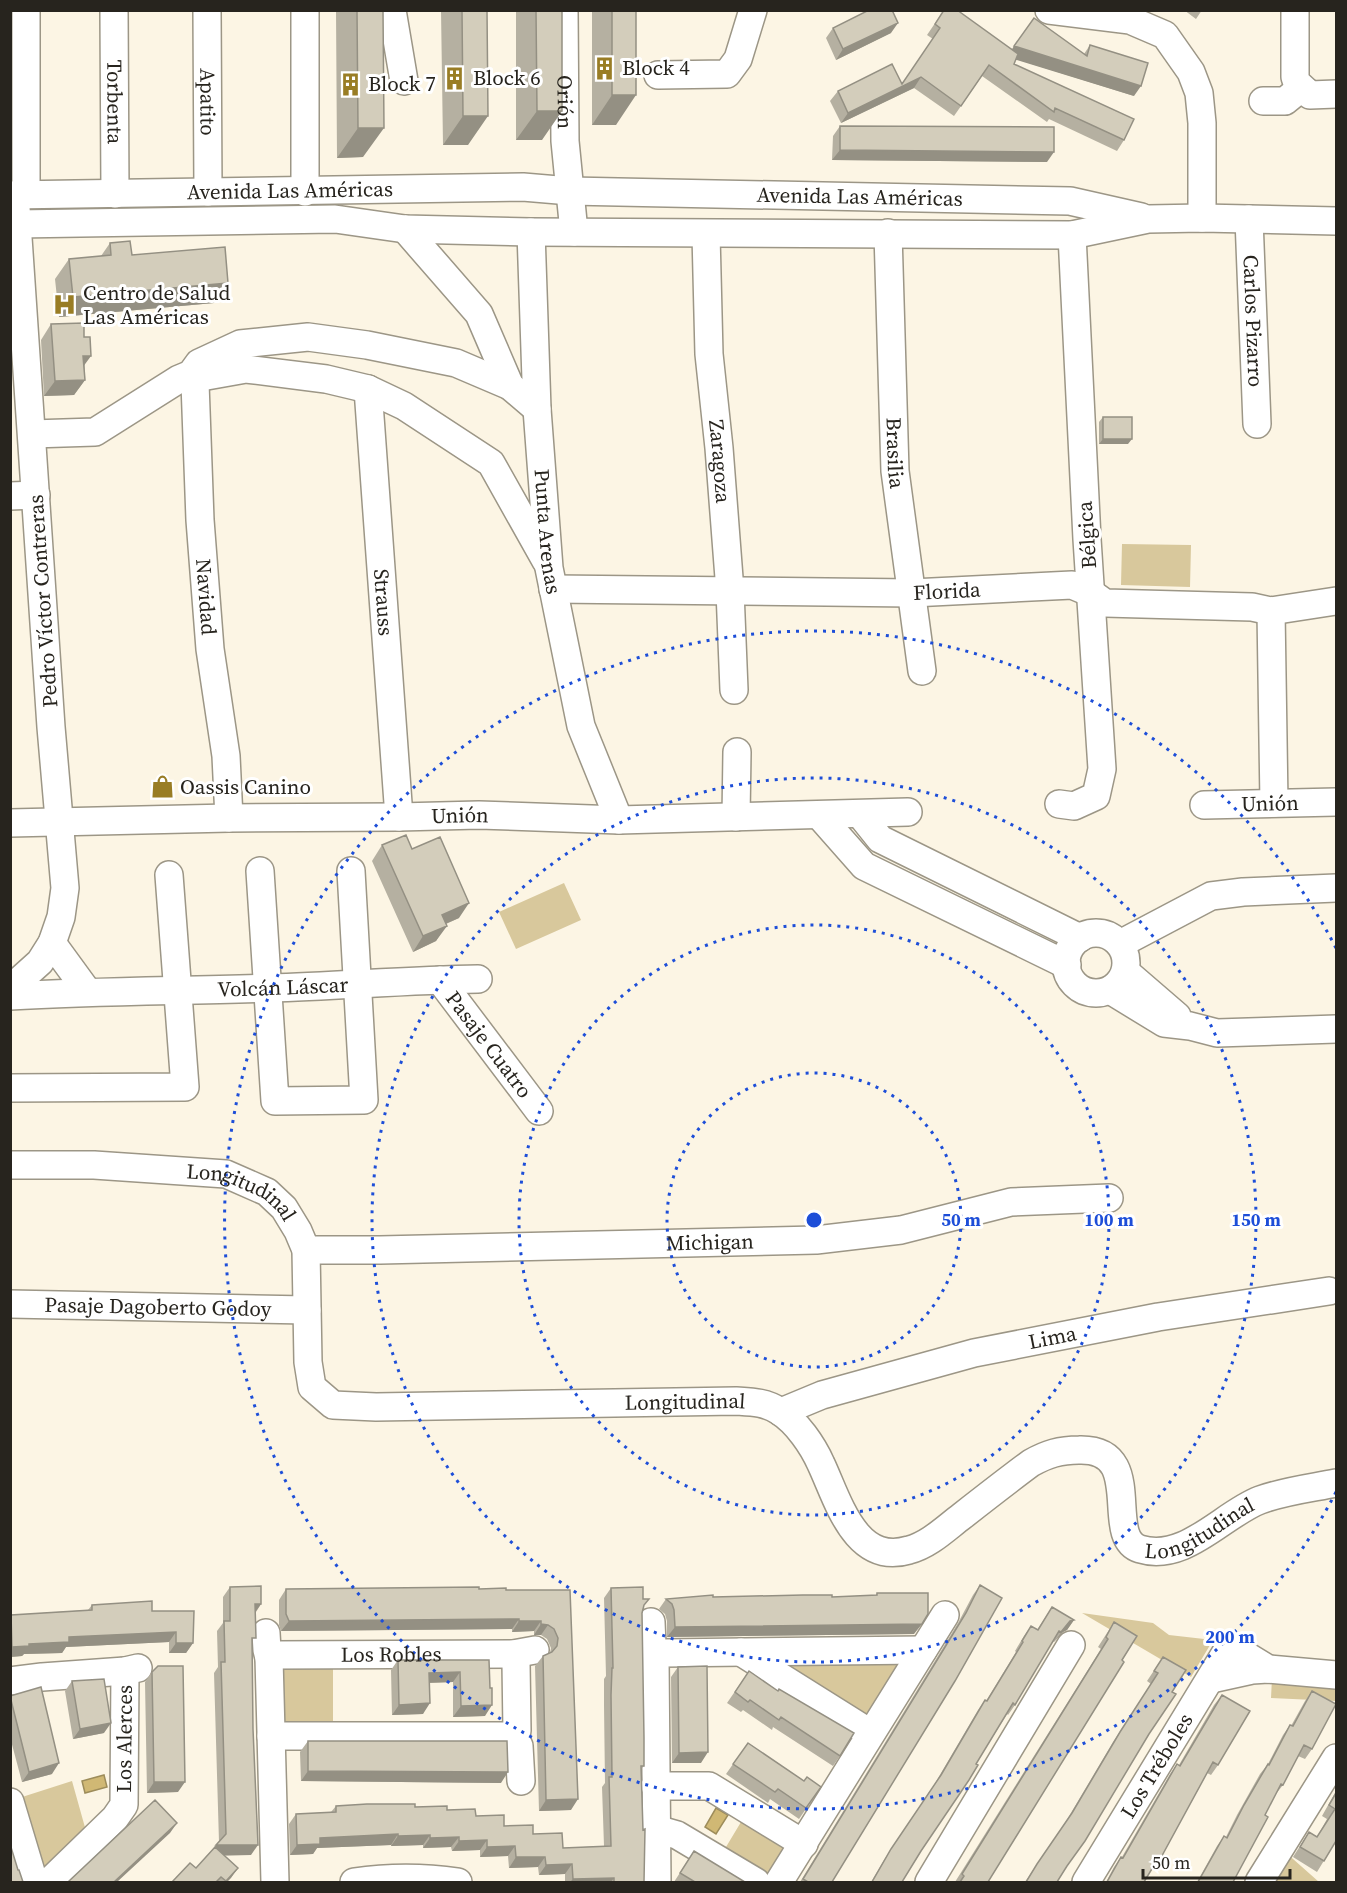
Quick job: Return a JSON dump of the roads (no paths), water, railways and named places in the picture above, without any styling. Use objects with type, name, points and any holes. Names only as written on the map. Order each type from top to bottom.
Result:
[{"type":"street","name":"Pedro Víctor Contreras","points":[[13,986],[40,962],[52,943],[65,896],[51,726],[23,495],[32,434],[17,224],[26,10]]},
{"type":"street","name":"Torbenta","points":[[114,10],[115,194]]},
{"type":"street","name":"Apatito","points":[[207,10],[208,192]]},
{"type":"street","points":[[305,10],[305,192]]},
{"type":"street","points":[[392,10],[404,81]]},
{"type":"street","name":"Orión","points":[[564,10],[566,141],[570,191]]},
{"type":"street","points":[[658,75],[727,74],[738,59],[753,10]]},
{"type":"street","points":[[1049,10],[1130,20],[1165,35],[1172,44],[1191,72],[1199,93],[1202,123],[1203,218]]},
{"type":"street","points":[[1295,10],[1295,77],[1301,87],[1310,94],[1336,94]]},
{"type":"street","points":[[1263,101],[1285,101],[1301,87]]},
{"type":"street","name":"Avenida Las Américas","points":[[18,195],[523,187],[570,191],[1070,201],[1148,219]]},
{"type":"street","points":[[570,191],[574,232]]},
{"type":"street","name":"Avenida Las Américas","points":[[17,224],[335,219],[405,229],[531,232],[1072,235],[1148,219],[1336,221]]},
{"type":"street","name":"Carlos Pizarro","points":[[1249,219],[1257,424]]},
{"type":"street","points":[[405,229],[479,314],[510,386]]},
{"type":"street","name":"Punta Arenas","points":[[531,232],[537,409],[551,578],[581,726],[619,820]]},
{"type":"street","name":"Brasilia","points":[[888,233],[895,471],[922,671]]},
{"type":"street","name":"Zaragoza","points":[[706,234],[709,354],[714,386],[730,591],[734,690]]},
{"type":"street","name":"Bélgica","points":[[1059,804],[1074,806],[1096,796],[1102,769],[1086,539],[1072,235]]},
{"type":"street","points":[[32,434],[95,432],[179,379],[191,374],[199,363],[240,344],[308,337],[367,345],[456,363],[510,386],[537,409]]},
{"type":"street","points":[[191,374],[201,377],[246,369],[326,379],[368,389],[404,406],[491,463],[551,578]]},
{"type":"street","name":"Navidad","points":[[191,374],[195,383],[200,520],[210,649],[226,756],[229,818]]},
{"type":"street","name":"Strauss","points":[[368,389],[399,817]]},
{"type":"street","name":"Florida","points":[[551,578],[730,591],[912,593],[1072,585],[1091,593],[1105,603],[1252,607],[1271,610],[1336,602]]},
{"type":"street","points":[[1271,610],[1274,803]]},
{"type":"street","points":[[736,817],[737,752]]},
{"type":"street","name":"Unión","points":[[1204,806],[1336,802]]},
{"type":"street","name":"Unión","points":[[10,823],[479,815],[619,820],[908,812]]},
{"type":"street","points":[[860,814],[880,839],[1080,938]]},
{"type":"street","points":[[819,815],[864,866],[1067,965]]},
{"type":"street","points":[[864,866],[880,839]]},
{"type":"street","points":[[260,871],[275,1101],[364,1100],[351,871]]},
{"type":"street","points":[[10,1088],[185,1087],[170,875]]},
{"type":"street","points":[[940,903],[952,875]]},
{"type":"street","points":[[1120,944],[1211,896],[1243,891],[1336,888]]},
{"type":"street","points":[[1089,933],[1107,934],[1120,944],[1126,957],[1118,981],[1094,994],[1078,988],[1067,974],[1066,957],[1074,941],[1089,933]]},
{"type":"street","points":[[52,943],[87,991]]},
{"type":"street","name":"Pasaje Cuatro","points":[[440,980],[539,1110]]},
{"type":"street","name":"Volcán Láscar","points":[[13,986],[87,991],[179,991],[478,980]]},
{"type":"street","points":[[1118,981],[1190,1026],[1217,1034],[1336,1029]]},
{"type":"street","name":"Longitudinal","points":[[10,1165],[94,1165],[226,1174],[267,1191],[284,1208],[306,1250],[308,1362],[312,1387],[333,1404],[376,1407],[736,1401],[764,1403],[782,1412],[801,1432],[820,1462],[841,1511],[863,1543],[887,1552],[908,1551],[932,1539],[1031,1462],[1047,1454],[1066,1450],[1089,1449],[1107,1457],[1119,1479],[1123,1525],[1128,1541],[1140,1549],[1169,1550],[1184,1545],[1260,1500],[1336,1482]]},
{"type":"street","name":"Michigan","points":[[306,1250],[816,1240],[900,1230],[1011,1203],[1109,1198]]},
{"type":"street","name":"Lima","points":[[782,1412],[822,1395],[974,1353],[1158,1317],[1329,1291]]},
{"type":"street","name":"Pasaje Dagoberto Godoy","points":[[10,1304],[307,1310]]},
{"type":"street","points":[[779,1882],[945,1615]]},
{"type":"street","points":[[651,1622],[655,1659],[657,1882]]},
{"type":"street","name":"Los Robles","points":[[275,1882],[268,1645],[274,1655],[524,1652],[516,1663],[517,1731],[514,1736],[519,1746],[521,1781]]},
{"type":"street","points":[[929,1882],[1071,1645]]},
{"type":"street","name":"Los Tréboles","points":[[1086,1882],[1228,1649],[1242,1653],[1268,1669]]},
{"type":"street","points":[[655,1659],[665,1653],[923,1650]]},
{"type":"street","points":[[741,1652],[870,1733]]},
{"type":"street","name":"Los Alerces","points":[[10,1682],[132,1669],[124,1805],[115,1818],[49,1882]]},
{"type":"street","points":[[1211,1679],[1268,1669],[1336,1675]]},
{"type":"street","points":[[272,1737],[514,1736]]},
{"type":"street","points":[[1259,1882],[1336,1758]]},
{"type":"street","points":[[655,1786],[709,1786],[804,1844]]},
{"type":"street","points":[[10,1802],[34,1882]]},
{"type":"street","points":[[656,1829],[677,1834],[756,1882]]},
{"type":"street","points":[[354,1882],[418,1878],[458,1882]]},
{"type":"place","name":"Block 4","points":[[604,68]]},
{"type":"place","name":"Block 6","points":[[455,78]]},
{"type":"place","name":"Block 7","points":[[350,84]]},
{"type":"place","name":"Centro de Salud Las Américas","points":[[65,305]]},
{"type":"place","name":"Oassis Canino","points":[[162,787]]}]
